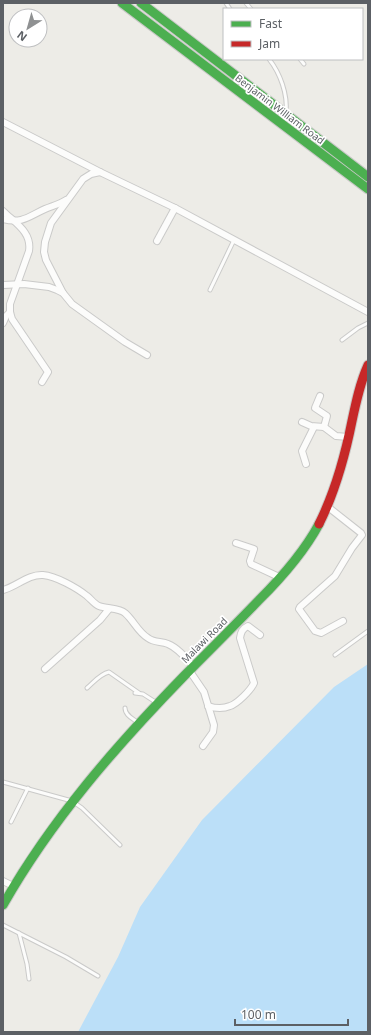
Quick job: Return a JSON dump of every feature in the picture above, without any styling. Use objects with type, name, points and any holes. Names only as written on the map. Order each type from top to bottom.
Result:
[{"type":"main road","name":"Benjamin William Road","points":[[122,3],[368,189]]},
{"type":"main road","name":"Benjamin William Road","points":[[141,3],[368,177]]},
{"type":"main road","name":"Malawi Road","points":[[3,905],[34,851],[101,766],[191,668],[268,591],[307,544],[328,507],[334,492],[358,391],[368,365]]},
{"type":"street","points":[[3,122],[100,172],[175,208],[368,312]]},
{"type":"street","points":[[100,172],[91,174],[84,179],[51,223],[45,242],[44,252],[46,260],[63,293],[72,304],[125,342],[147,354]]},
{"type":"street","points":[[3,219],[15,222],[27,219],[43,210],[61,204],[67,200]]},
{"type":"street","points":[[157,241],[175,208]]},
{"type":"street","points":[[3,211],[26,233],[30,244],[29,251],[10,304],[10,312],[12,319],[48,372],[42,382]]},
{"type":"street","points":[[3,285],[24,284],[49,287],[63,293]]},
{"type":"street","points":[[3,323],[6,316],[10,312]]},
{"type":"street","points":[[320,396],[315,408],[327,416],[324,427]]},
{"type":"street","points":[[302,422],[314,427],[324,427],[335,436],[348,437]]},
{"type":"street","points":[[306,464],[302,450],[314,427]]},
{"type":"street","points":[[328,507],[362,535],[352,548],[335,576],[299,609],[317,633],[321,633],[343,621]]},
{"type":"street","points":[[236,543],[254,549],[250,562],[251,564],[279,578]]},
{"type":"street","points":[[3,590],[29,578],[42,575],[53,578],[87,596],[97,605],[122,611],[137,629],[148,639],[167,643],[180,653],[191,668],[204,692],[214,725],[213,732],[203,746]]},
{"type":"street","points":[[45,669],[100,620],[109,609]]},
{"type":"street","points":[[208,706],[220,708],[230,706],[252,687],[254,682],[240,638],[244,628],[248,626],[260,635]]},
{"type":"street","points":[[3,881],[13,886]]},
{"type":"lane","points":[[270,60],[280,76],[287,106],[286,115],[280,123]]},
{"type":"lane","points":[[301,60],[304,64]]},
{"type":"lane","points":[[210,290],[234,240]]},
{"type":"lane","points":[[342,340],[358,328],[368,323]]},
{"type":"lane","points":[[335,655],[368,631]]},
{"type":"lane","points":[[87,688],[100,676],[109,672],[137,693],[143,694],[158,703]]},
{"type":"lane","points":[[125,708],[125,712],[139,724]]},
{"type":"lane","points":[[3,782],[72,801],[82,808],[120,845]]},
{"type":"lane","points":[[11,822],[28,788]]},
{"type":"lane","points":[[3,925],[66,957],[98,976]]},
{"type":"lane","points":[[19,933],[27,964],[29,979]]},
{"type":"water","points":[[368,664],[368,1032],[78,1032],[118,957],[140,907],[202,820],[334,687]]},
{"type":"traffic: fast","points":[[122,3],[368,189]]},
{"type":"traffic: fast","points":[[141,3],[368,177]]},
{"type":"traffic: fast","points":[[3,905],[42,843],[86,784],[159,702],[268,591],[307,544],[319,524]]},
{"type":"traffic: jam","points":[[319,524],[339,474],[358,393],[368,365]]}]
